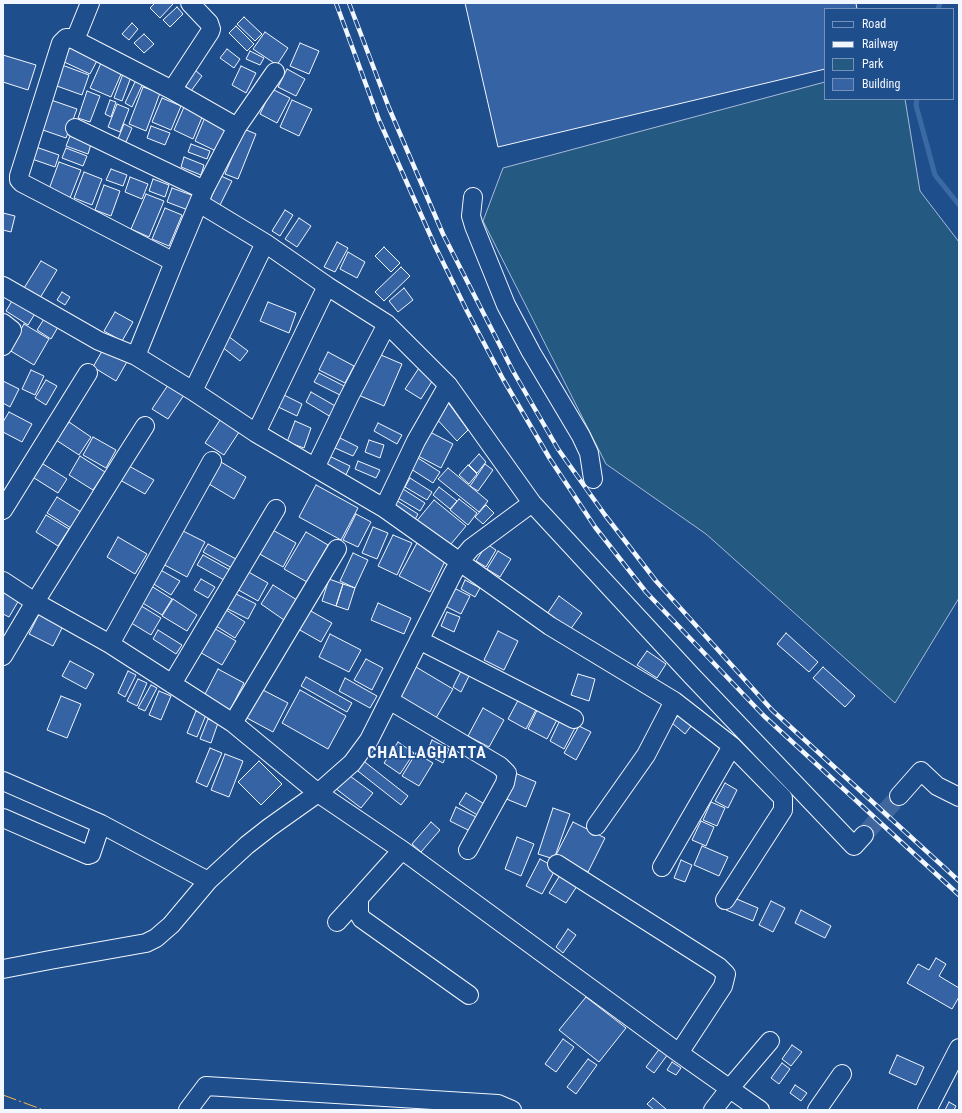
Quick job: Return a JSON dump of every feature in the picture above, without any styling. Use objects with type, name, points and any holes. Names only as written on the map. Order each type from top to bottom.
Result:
[{"type":"street","points":[[75,40],[90,3]]},
{"type":"street","points":[[172,90],[210,32],[210,23],[190,3]]},
{"type":"street","points":[[174,262],[22,183],[19,180],[61,43],[66,38],[75,40],[172,90],[237,128]]},
{"type":"street","points":[[136,356],[201,196],[237,128],[274,72]]},
{"type":"street","points":[[75,128],[201,196],[264,243],[327,286],[387,324],[448,385],[532,503],[691,675],[854,846],[864,835]]},
{"type":"street","points":[[473,197],[471,216],[474,226],[506,305],[581,436],[589,453],[594,479]]},
{"type":"street","points":[[193,391],[264,243]]},
{"type":"street","points":[[3,286],[100,341],[136,356],[193,391],[256,433],[384,508],[550,626],[674,701],[732,746],[783,798],[783,810],[725,900]]},
{"type":"street","points":[[256,433],[327,286]]},
{"type":"street","points":[[3,323],[12,330],[3,346]]},
{"type":"street","points":[[315,468],[349,397],[387,324]]},
{"type":"street","points":[[3,510],[88,373]]},
{"type":"street","points":[[384,508],[416,442],[448,385]]},
{"type":"street","points":[[3,656],[124,458],[146,426]]},
{"type":"street","points":[[110,644],[212,461]]},
{"type":"street","points":[[3,969],[146,943],[156,938],[172,925],[208,881],[264,831],[318,793],[352,763],[369,740],[460,561],[471,548],[532,503]]},
{"type":"street","points":[[172,684],[276,509]]},
{"type":"street","points":[[233,723],[337,549]]},
{"type":"street","points":[[3,581],[35,602],[110,644],[233,723],[318,793],[402,850],[760,1110]]},
{"type":"street","points":[[419,640],[574,720]]},
{"type":"street","points":[[389,700],[500,766],[507,773],[506,783],[468,850]]},
{"type":"street","points":[[596,826],[646,755],[674,701]]},
{"type":"street","points":[[662,867],[732,746]]},
{"type":"street","points":[[898,796],[920,771],[937,786],[959,797]]},
{"type":"street","points":[[3,781],[102,824],[208,881]]},
{"type":"street","points":[[3,818],[88,855],[91,854],[102,824]]},
{"type":"street","points":[[337,922],[402,850]]},
{"type":"street","points":[[557,864],[719,967],[726,974],[723,986],[679,1052]]},
{"type":"street","points":[[359,898],[359,914],[362,919],[469,994]]},
{"type":"street","points":[[713,1110],[770,1041]]},
{"type":"street","points":[[927,1110],[959,1048]]},
{"type":"street","points":[[817,1110],[842,1074]]},
{"type":"street","points":[[188,1110],[206,1086],[498,1104],[512,1110]]},
{"type":"green space","points":[[824,82],[824,100],[905,100],[920,191],[959,242],[959,598],[895,703],[706,534],[606,464],[483,221],[503,168]]},
{"type":"building","points":[[155,3],[173,4],[160,18],[150,8]]},
{"type":"building","points":[[465,3],[856,3],[857,8],[824,8],[824,69],[498,147]]},
{"type":"building","points":[[177,7],[183,14],[170,27],[163,20]]},
{"type":"building","points":[[244,17],[262,34],[255,41],[237,24]]},
{"type":"building","points":[[132,23],[138,29],[129,40],[122,34]]},
{"type":"building","points":[[236,26],[254,44],[247,51],[229,33]]},
{"type":"building","points":[[265,32],[288,48],[277,65],[253,49]]},
{"type":"building","points":[[144,34],[154,44],[144,53],[134,43]]},
{"type":"building","points":[[300,43],[319,51],[309,74],[290,66]]},
{"type":"building","points":[[70,44],[99,57],[90,74],[62,61]]},
{"type":"building","points":[[227,49],[240,59],[234,68],[220,58]]},
{"type":"building","points":[[250,51],[264,58],[260,65],[246,59]]},
{"type":"building","points":[[3,55],[36,65],[28,90],[3,82]]},
{"type":"building","points":[[101,63],[122,72],[111,97],[90,88]]},
{"type":"building","points":[[62,65],[89,75],[82,95],[54,85]]},
{"type":"building","points":[[241,66],[256,73],[246,93],[232,85]]},
{"type":"building","points":[[287,69],[305,79],[296,96],[278,87]]},
{"type":"building","points":[[195,70],[202,76],[191,91],[184,85]]},
{"type":"building","points":[[123,74],[131,77],[122,101],[114,98]]},
{"type":"building","points":[[136,80],[143,83],[132,107],[125,103]]},
{"type":"building","points":[[143,87],[160,93],[146,131],[129,124]]},
{"type":"building","points":[[272,89],[290,98],[277,123],[260,114]]},
{"type":"building","points":[[87,91],[100,96],[90,122],[78,118]]},
{"type":"building","points":[[162,98],[181,106],[171,130],[152,122]]},
{"type":"building","points":[[51,100],[77,109],[66,138],[40,129]]},
{"type":"building","points":[[110,100],[116,102],[111,117],[105,114]]},
{"type":"building","points":[[292,100],[312,109],[299,136],[280,127]]},
{"type":"building","points":[[117,104],[129,109],[120,132],[108,127]]},
{"type":"building","points":[[184,107],[203,115],[193,139],[174,130]]},
{"type":"building","points":[[206,115],[228,125],[216,151],[195,141]]},
{"type":"building","points":[[124,124],[132,128],[126,142],[118,139]]},
{"type":"building","points":[[151,126],[170,133],[165,145],[147,138]]},
{"type":"building","points":[[244,129],[256,134],[238,179],[225,174]]},
{"type":"building","points":[[70,136],[91,144],[88,154],[66,146]]},
{"type":"building","points":[[191,144],[210,151],[207,159],[188,152]]},
{"type":"building","points":[[33,146],[59,155],[55,167],[29,158]]},
{"type":"building","points":[[66,148],[87,156],[83,166],[62,158]]},
{"type":"building","points":[[184,157],[204,165],[201,175],[181,167]]},
{"type":"building","points":[[59,162],[81,170],[70,198],[49,189]]},
{"type":"building","points":[[111,169],[127,175],[123,186],[106,180]]},
{"type":"building","points":[[84,172],[102,179],[92,205],[74,198]]},
{"type":"building","points":[[221,176],[232,181],[220,205],[210,200]]},
{"type":"building","points":[[130,177],[148,184],[142,199],[125,192]]},
{"type":"building","points":[[153,179],[169,185],[165,197],[149,191]]},
{"type":"building","points":[[104,185],[120,191],[111,216],[95,210]]},
{"type":"building","points":[[172,188],[194,196],[188,210],[167,202]]},
{"type":"building","points":[[146,194],[164,201],[149,237],[131,229]]},
{"type":"building","points":[[165,208],[182,215],[169,246],[152,239]]},
{"type":"building","points":[[285,210],[293,215],[280,236],[272,231]]},
{"type":"building","points":[[3,213],[15,216],[11,232],[3,230]]},
{"type":"building","points":[[299,218],[311,226],[297,247],[285,239]]},
{"type":"building","points":[[337,242],[348,248],[335,272],[324,267]]},
{"type":"building","points":[[384,247],[400,263],[391,272],[375,256]]},
{"type":"building","points":[[348,252],[365,262],[357,278],[340,269]]},
{"type":"building","points":[[41,261],[57,270],[40,298],[24,288]]},
{"type":"building","points":[[401,267],[410,276],[384,301],[375,292]]},
{"type":"building","points":[[404,288],[413,300],[398,312],[389,301]]},
{"type":"building","points":[[62,292],[70,297],[65,305],[57,300]]},
{"type":"building","points":[[16,294],[39,307],[28,325],[6,311]]},
{"type":"building","points":[[268,302],[296,313],[289,333],[260,321]]},
{"type":"building","points":[[115,312],[133,322],[122,341],[104,331]]},
{"type":"building","points":[[44,319],[58,327],[51,339],[37,330]]},
{"type":"building","points":[[24,324],[49,339],[34,365],[9,350]]},
{"type":"building","points":[[224,333],[248,351],[240,361],[217,343]]},
{"type":"building","points":[[105,346],[128,360],[116,381],[93,367]]},
{"type":"building","points":[[328,352],[354,366],[345,383],[319,370]]},
{"type":"building","points":[[374,352],[402,364],[384,406],[356,394]]},
{"type":"building","points":[[421,365],[436,375],[421,399],[405,389]]},
{"type":"building","points":[[31,370],[44,376],[35,395],[22,389]]},
{"type":"building","points":[[319,373],[344,386],[340,395],[314,382]]},
{"type":"building","points":[[172,379],[188,389],[168,419],[152,409]]},
{"type":"building","points":[[46,380],[57,386],[46,405],[35,398]]},
{"type":"building","points":[[3,381],[19,389],[10,407],[3,403]]},
{"type":"building","points":[[278,392],[302,404],[297,416],[272,404]]},
{"type":"building","points":[[311,392],[337,407],[331,417],[306,402]]},
{"type":"building","points":[[444,397],[468,430],[457,441],[434,416]]},
{"type":"building","points":[[9,412],[32,424],[22,442],[3,432],[3,422]]},
{"type":"building","points":[[222,417],[241,429],[224,455],[205,443]]},
{"type":"building","points":[[295,421],[311,428],[304,448],[287,442]]},
{"type":"building","points":[[69,422],[91,437],[79,455],[56,440]]},
{"type":"building","points":[[378,423],[402,435],[397,444],[374,431]]},
{"type":"building","points":[[430,432],[453,444],[441,468],[418,456]]},
{"type":"building","points":[[93,437],[116,450],[106,468],[83,455]]},
{"type":"building","points":[[340,438],[358,447],[353,456],[335,448]]},
{"type":"building","points":[[369,440],[384,445],[380,458],[365,452]]},
{"type":"building","points":[[325,454],[350,466],[345,477],[319,465]]},
{"type":"building","points":[[479,454],[486,462],[477,473],[469,465]]},
{"type":"building","points":[[80,456],[105,472],[93,490],[69,475]]},
{"type":"building","points":[[418,458],[440,472],[433,483],[411,469]]},
{"type":"building","points":[[358,461],[380,470],[376,478],[355,469]]},
{"type":"building","points":[[40,462],[67,479],[58,493],[31,476]]},
{"type":"building","points":[[221,462],[246,477],[234,499],[209,484]]},
{"type":"building","points":[[485,464],[493,470],[478,491],[470,486]]},
{"type":"building","points":[[468,465],[477,474],[469,484],[459,475]]},
{"type":"building","points":[[129,466],[154,480],[145,494],[120,480]]},
{"type":"building","points":[[448,468],[488,501],[479,512],[438,479]]},
{"type":"building","points":[[410,478],[432,492],[427,500],[405,487]]},
{"type":"building","points":[[316,485],[358,508],[341,540],[299,517]]},
{"type":"building","points":[[439,487],[457,501],[450,509],[433,495]]},
{"type":"building","points":[[403,489],[425,503],[420,511],[398,498]]},
{"type":"building","points":[[57,497],[81,512],[71,528],[47,513]]},
{"type":"building","points":[[459,499],[477,513],[468,525],[450,510]]},
{"type":"building","points":[[396,500],[418,514],[413,523],[391,509]]},
{"type":"building","points":[[434,500],[466,526],[446,550],[415,523]]},
{"type":"building","points":[[486,505],[494,513],[483,524],[475,517]]},
{"type":"building","points":[[356,514],[371,522],[358,547],[343,540]]},
{"type":"building","points":[[46,515],[69,529],[58,546],[36,532]]},
{"type":"building","points":[[373,527],[388,533],[377,559],[362,553]]},
{"type":"building","points":[[269,528],[296,543],[283,567],[256,552]]},
{"type":"building","points":[[179,529],[205,542],[187,577],[161,563]]},
{"type":"building","points":[[306,532],[328,545],[307,582],[284,569]]},
{"type":"building","points":[[393,535],[412,543],[397,575],[378,566]]},
{"type":"building","points":[[118,537],[147,554],[135,574],[107,557]]},
{"type":"building","points":[[417,543],[446,559],[430,592],[399,576]]},
{"type":"building","points":[[208,544],[236,559],[232,568],[203,552]]},
{"type":"building","points":[[487,544],[496,550],[486,567],[476,561]]},
{"type":"building","points":[[498,551],[511,559],[500,577],[487,569]]},
{"type":"building","points":[[353,553],[368,560],[355,588],[340,581]]},
{"type":"building","points":[[203,555],[230,570],[224,580],[197,565]]},
{"type":"building","points":[[157,568],[180,581],[171,595],[149,581]]},
{"type":"building","points":[[245,570],[268,583],[258,601],[235,588]]},
{"type":"building","points":[[201,579],[215,587],[208,598],[194,590]]},
{"type":"building","points":[[329,579],[343,584],[336,606],[322,601]]},
{"type":"building","points":[[465,580],[480,588],[475,597],[461,589]]},
{"type":"building","points":[[148,584],[172,599],[162,615],[138,600]]},
{"type":"building","points":[[343,584],[355,588],[348,610],[336,606]]},
{"type":"building","points":[[273,585],[297,600],[284,620],[261,604]]},
{"type":"building","points":[[454,588],[470,596],[461,614],[445,606]]},
{"type":"building","points":[[3,590],[19,600],[9,617],[3,614]]},
{"type":"building","points":[[232,592],[256,604],[248,619],[224,607]]},
{"type":"building","points":[[559,596],[582,613],[570,630],[547,614]]},
{"type":"building","points":[[173,599],[197,615],[187,631],[162,616]]},
{"type":"building","points":[[378,603],[411,618],[404,634],[371,620]]},
{"type":"building","points":[[138,604],[161,618],[151,635],[128,621]]},
{"type":"building","points":[[223,608],[245,622],[235,638],[213,624]]},
{"type":"building","points":[[309,610],[332,623],[321,642],[298,629]]},
{"type":"building","points":[[447,612],[460,617],[454,632],[441,626]]},
{"type":"building","points":[[39,614],[63,626],[53,646],[29,634]]},
{"type":"building","points":[[212,627],[236,641],[222,665],[198,651]]},
{"type":"building","points":[[158,630],[182,645],[176,654],[153,639]]},
{"type":"building","points":[[498,631],[518,641],[504,670],[484,660]]},
{"type":"building","points":[[786,633],[818,662],[809,672],[777,644]]},
{"type":"building","points":[[330,634],[361,650],[349,672],[319,657]]},
{"type":"building","points":[[647,651],[666,664],[657,678],[637,665]]},
{"type":"building","points":[[366,659],[383,668],[372,690],[354,680]]},
{"type":"building","points":[[70,661],[94,674],[86,689],[62,676]]},
{"type":"building","points":[[416,667],[453,689],[436,718],[400,696]]},
{"type":"building","points":[[823,667],[855,696],[845,707],[813,678]]},
{"type":"building","points":[[218,669],[244,683],[230,710],[204,696]]},
{"type":"building","points":[[462,669],[470,674],[461,692],[453,687]]},
{"type":"building","points":[[128,671],[136,675],[125,697],[118,693]]},
{"type":"building","points":[[578,674],[595,679],[589,701],[571,695]]},
{"type":"building","points":[[306,677],[352,703],[347,712],[301,686]]},
{"type":"building","points":[[345,678],[377,696],[370,708],[339,691]]},
{"type":"building","points":[[138,679],[147,683],[137,706],[127,701]]},
{"type":"building","points":[[151,685],[157,688],[145,711],[138,708]]},
{"type":"building","points":[[261,689],[288,703],[273,732],[247,718]]},
{"type":"building","points":[[300,690],[346,716],[328,749],[282,723]]},
{"type":"building","points":[[159,691],[171,696],[161,720],[149,715]]},
{"type":"building","points":[[522,693],[540,702],[526,729],[508,719]]},
{"type":"building","points":[[61,696],[81,704],[67,738],[47,730]]},
{"type":"building","points":[[540,704],[560,714],[547,739],[528,729]]},
{"type":"building","points":[[483,708],[504,720],[489,747],[468,736]]},
{"type":"building","points":[[196,711],[206,715],[197,737],[187,733]]},
{"type":"building","points":[[681,712],[694,722],[685,734],[672,723]]},
{"type":"building","points":[[562,716],[577,724],[564,749],[550,741]]},
{"type":"building","points":[[208,719],[218,723],[211,743],[200,739]]},
{"type":"building","points":[[579,726],[591,732],[576,760],[564,753]]},
{"type":"building","points":[[432,740],[449,749],[443,763],[426,754]]},
{"type":"building","points":[[398,742],[414,753],[400,774],[384,763]]},
{"type":"building","points":[[210,748],[222,753],[207,787],[196,782]]},
{"type":"building","points":[[416,753],[433,763],[419,786],[402,776]]},
{"type":"building","points":[[225,754],[243,761],[229,797],[211,790]]},
{"type":"building","points":[[361,759],[408,796],[401,805],[354,768]]},
{"type":"building","points":[[259,761],[282,784],[261,805],[238,782]]},
{"type":"building","points":[[346,773],[373,793],[361,808],[335,788]]},
{"type":"building","points":[[515,773],[536,782],[526,807],[504,798]]},
{"type":"building","points":[[725,783],[737,790],[728,808],[715,801]]},
{"type":"building","points":[[466,793],[486,805],[479,816],[459,804]]},
{"type":"building","points":[[711,802],[725,808],[717,826],[703,820]]},
{"type":"building","points":[[456,807],[476,817],[470,831],[450,821]]},
{"type":"building","points":[[553,808],[570,814],[554,859],[538,854]]},
{"type":"building","points":[[701,821],[714,827],[706,846],[692,840]]},
{"type":"building","points":[[431,822],[440,830],[421,852],[412,844]]},
{"type":"building","points":[[573,822],[605,838],[588,872],[556,855]]},
{"type":"building","points":[[517,837],[534,844],[521,876],[505,869]]},
{"type":"building","points":[[702,846],[728,857],[719,876],[694,865]]},
{"type":"building","points":[[540,859],[556,868],[542,894],[526,886]]},
{"type":"building","points":[[681,860],[692,865],[685,882],[674,878]]},
{"type":"building","points":[[562,872],[579,883],[566,903],[549,893]]},
{"type":"building","points":[[732,897],[758,908],[753,921],[726,910]]},
{"type":"building","points":[[771,901],[785,908],[773,932],[759,925]]},
{"type":"building","points":[[801,910],[831,926],[825,938],[795,923]]},
{"type":"building","points":[[568,929],[576,935],[563,953],[556,947]]},
{"type":"building","points":[[936,958],[946,964],[939,976],[959,988],[959,997],[952,1009],[907,983],[918,964],[929,970]]},
{"type":"building","points":[[586,997],[626,1028],[599,1062],[559,1030]]},
{"type":"building","points":[[563,1039],[574,1047],[556,1072],[545,1064]]},
{"type":"building","points":[[792,1045],[802,1052],[791,1066],[782,1059]]},
{"type":"building","points":[[660,1048],[668,1054],[654,1073],[646,1067]]},
{"type":"building","points":[[897,1055],[924,1067],[916,1085],[889,1073]]},
{"type":"building","points":[[588,1059],[597,1065],[576,1094],[567,1087]]},
{"type":"building","points":[[672,1062],[681,1068],[676,1075],[667,1070]]},
{"type":"building","points":[[782,1063],[790,1069],[779,1084],[771,1078]]},
{"type":"building","points":[[795,1085],[807,1093],[801,1101],[790,1093]]},
{"type":"building","points":[[653,1098],[667,1110],[654,1110],[647,1104]]},
{"type":"building","points":[[949,1102],[956,1106],[954,1110],[945,1110]]},
{"type":"waterway","points":[[938,8],[940,3]]},
{"type":"waterway","points":[[917,100],[916,105],[935,175],[959,205]]},
{"type":"tunnel","points":[[864,835],[899,796]]},
{"type":"railway","points":[[336,3],[379,120],[435,246],[467,311],[503,379],[550,459],[595,527],[646,592],[764,716],[959,895]]},
{"type":"railway","points":[[349,3],[389,108],[443,234],[513,371],[558,449],[605,515],[656,581],[772,710],[959,881]]},
{"type":"power","points":[[3,1095],[41,1109],[52,1110]]},
{"type":"district","name":"CHALLAGHATTA","points":[[427,754]]}]
